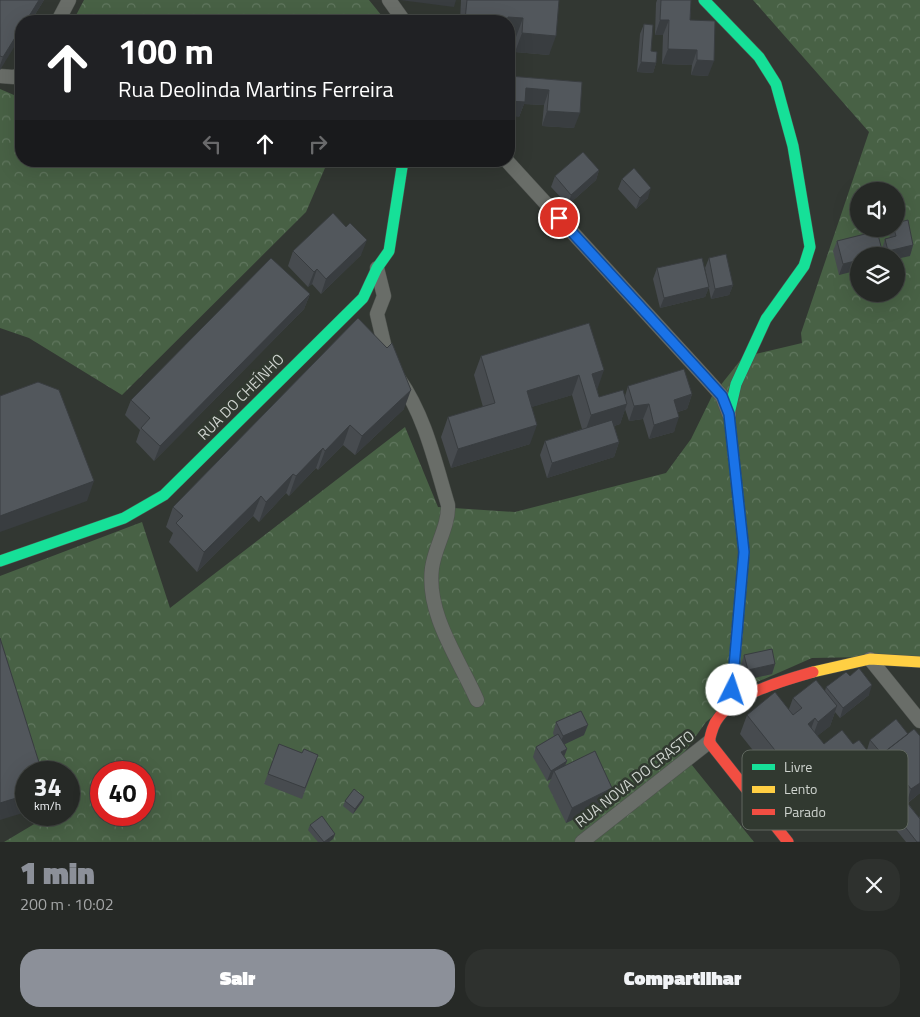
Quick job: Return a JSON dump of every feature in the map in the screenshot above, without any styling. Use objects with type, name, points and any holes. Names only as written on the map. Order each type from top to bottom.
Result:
[{"type":"street","points":[[61,15],[69,0]]},
{"type":"street","points":[[389,0],[400,15]]},
{"type":"street","points":[[704,0],[759,57],[776,84],[793,146],[810,247],[804,266],[766,319],[736,384],[729,414]]},
{"type":"street","points":[[0,76],[15,76]]},
{"type":"street","name":"RUA DO CHEÍNHO","points":[[0,562],[124,518],[164,495],[363,298],[376,268],[389,251],[401,167]]},
{"type":"street","points":[[512,167],[722,396],[729,414],[744,552],[731,704]]},
{"type":"street","points":[[376,268],[384,296],[377,314],[388,363],[410,394],[429,441],[448,505],[449,515],[432,568],[434,604],[460,667],[477,700]]},
{"type":"street","points":[[870,659],[920,721]]},
{"type":"street","points":[[742,784],[709,742],[712,728],[720,714],[731,704],[766,686],[793,677],[870,659],[920,662]]},
{"type":"street","name":"RUA NOVA DO CRASTO","points":[[582,842],[709,742]]},
{"type":"street","points":[[779,830],[788,842]]},
{"type":"green space","points":[[84,0],[369,0],[381,15],[76,15]]},
{"type":"green space","points":[[753,0],[920,0],[920,656],[812,658],[748,686],[706,722],[683,754],[742,827],[742,830],[744,830],[754,842],[4,842],[31,826],[80,826],[80,761],[25,761],[0,678],[0,576],[142,522],[170,608],[405,427],[438,507],[515,512],[666,473],[691,439],[712,396],[743,357],[802,343],[801,333],[850,188],[850,237],[905,237],[905,182],[852,182],[869,132]]},
{"type":"green space","points":[[0,89],[15,95],[15,167],[325,167],[306,212],[122,395],[29,338],[0,328]]},
{"type":"building","points":[[0,0],[39,0],[30,15],[15,15],[15,38],[3,57],[0,56]]},
{"type":"building","points":[[467,0],[559,0],[556,36],[522,33],[523,18],[515,17],[515,15],[466,15]]},
{"type":"building","points":[[661,0],[691,0],[690,20],[715,21],[714,61],[697,60],[697,50],[668,49],[669,20],[660,20]]},
{"type":"building","points":[[644,24],[653,25],[651,51],[657,52],[656,63],[641,62]]},
{"type":"building","points":[[515,76],[582,82],[580,113],[547,111],[549,90],[526,88],[525,102],[515,101]]},
{"type":"building","points":[[583,152],[599,170],[571,195],[555,176]]},
{"type":"building","points":[[634,168],[651,188],[640,198],[622,179]]},
{"type":"building","points":[[333,213],[346,227],[350,223],[367,240],[326,279],[317,269],[314,272],[293,251]]},
{"type":"building","points":[[908,220],[913,245],[887,247],[885,239],[905,237],[905,221]]},
{"type":"building","points":[[853,237],[879,237],[881,247],[850,247],[850,262],[843,264],[837,241]]},
{"type":"building","points":[[726,254],[733,285],[715,289],[709,258]]},
{"type":"building","points":[[271,258],[310,294],[160,446],[141,428],[150,418],[131,400]]},
{"type":"building","points":[[702,258],[709,287],[664,298],[657,268]]},
{"type":"building","points":[[358,318],[387,348],[392,343],[411,390],[362,436],[350,425],[325,451],[323,448],[296,476],[293,474],[266,502],[261,496],[204,552],[176,523],[183,516],[173,507]]},
{"type":"building","points":[[589,323],[604,370],[592,374],[599,397],[623,390],[627,404],[591,415],[579,375],[527,391],[537,425],[458,449],[448,417],[495,403],[481,356]]},
{"type":"building","points":[[684,369],[692,394],[674,400],[679,417],[654,425],[649,404],[634,406],[628,386]]},
{"type":"building","points":[[38,382],[59,390],[94,481],[0,516],[0,396]]},
{"type":"building","points":[[612,420],[619,442],[552,463],[545,441]]},
{"type":"building","points":[[0,638],[39,761],[15,761],[15,798],[0,803]]},
{"type":"building","points":[[772,649],[775,664],[748,670],[744,655]]},
{"type":"building","points":[[859,668],[872,685],[843,708],[826,687],[846,672],[850,676]]},
{"type":"building","points":[[816,680],[837,706],[818,722],[815,718],[808,724],[824,744],[842,730],[853,744],[859,740],[867,750],[775,750],[747,715],[775,692],[793,715],[802,708],[793,698]]},
{"type":"building","points":[[581,711],[588,725],[563,736],[556,722]]},
{"type":"building","points":[[896,719],[908,734],[887,750],[879,750],[870,740]]},
{"type":"building","points":[[914,729],[920,736],[920,783],[911,789],[908,785],[908,750],[887,750]]},
{"type":"building","points":[[558,734],[567,749],[561,752],[567,761],[551,771],[536,747]]},
{"type":"building","points":[[279,744],[302,753],[304,749],[318,755],[305,788],[268,774]]},
{"type":"building","points":[[595,751],[612,788],[572,808],[554,771]]},
{"type":"building","points":[[354,789],[364,797],[355,809],[345,801]]},
{"type":"building","points":[[908,804],[920,819],[920,842],[917,842],[908,830]]},
{"type":"building","points":[[322,816],[335,834],[324,842],[310,825]]},
{"type":"traffic: fast","points":[[704,0],[759,57],[776,84],[793,146],[810,247],[804,266],[766,319],[736,384],[729,414],[744,552],[738,621]]},
{"type":"traffic: fast","points":[[0,561],[124,518],[164,495],[363,298],[377,268],[389,251],[402,167]]},
{"type":"traffic: slow","points":[[731,704],[738,621]]},
{"type":"traffic: slow","points":[[813,672],[870,659],[920,662]]},
{"type":"traffic: jam","points":[[742,784],[709,742],[712,729],[717,720],[727,709],[749,694],[813,672]]},
{"type":"traffic: jam","points":[[779,830],[788,842]]},
{"type":"route","points":[[559,218],[722,396],[729,414],[744,552],[732,690]]}]
